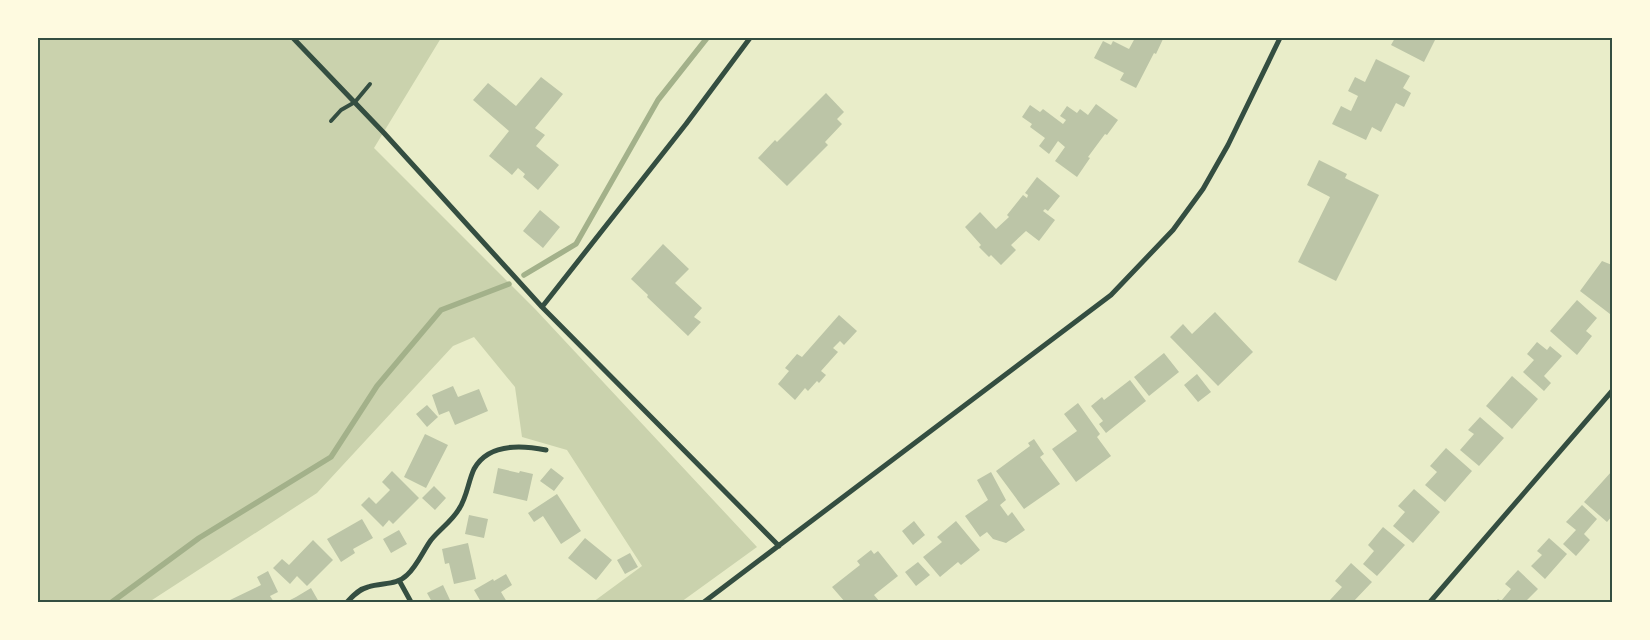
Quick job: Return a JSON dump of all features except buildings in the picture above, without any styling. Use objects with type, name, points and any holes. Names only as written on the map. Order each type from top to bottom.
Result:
[{"type":"street","points":[[293,38],[355,102],[542,307],[779,546]]},
{"type":"street","points":[[542,307],[686,124],[750,38]]},
{"type":"street","points":[[704,602],[1111,295],[1173,230],[1203,188],[1228,145],[1280,38]]},
{"type":"street","points":[[1430,602],[1612,391]]},
{"type":"street","points":[[347,602],[354,595],[368,587],[400,582],[409,573],[432,540],[459,509],[474,470],[480,460],[491,452],[508,447],[527,446],[546,450]]},
{"type":"street","points":[[400,582],[411,602]]},
{"type":"lane","points":[[331,121],[341,110],[355,102],[370,84]]},
{"type":"green space","points":[[38,38],[441,38],[374,148],[536,310],[757,547],[681,602],[593,602],[642,566],[567,450],[522,437],[515,387],[474,337],[453,346],[317,493],[149,602],[38,602]]},
{"type":"waterway","points":[[524,275],[576,244],[658,100],[707,38]]},
{"type":"waterway","points":[[112,602],[199,538],[331,457],[377,386],[441,310],[509,284]]}]
